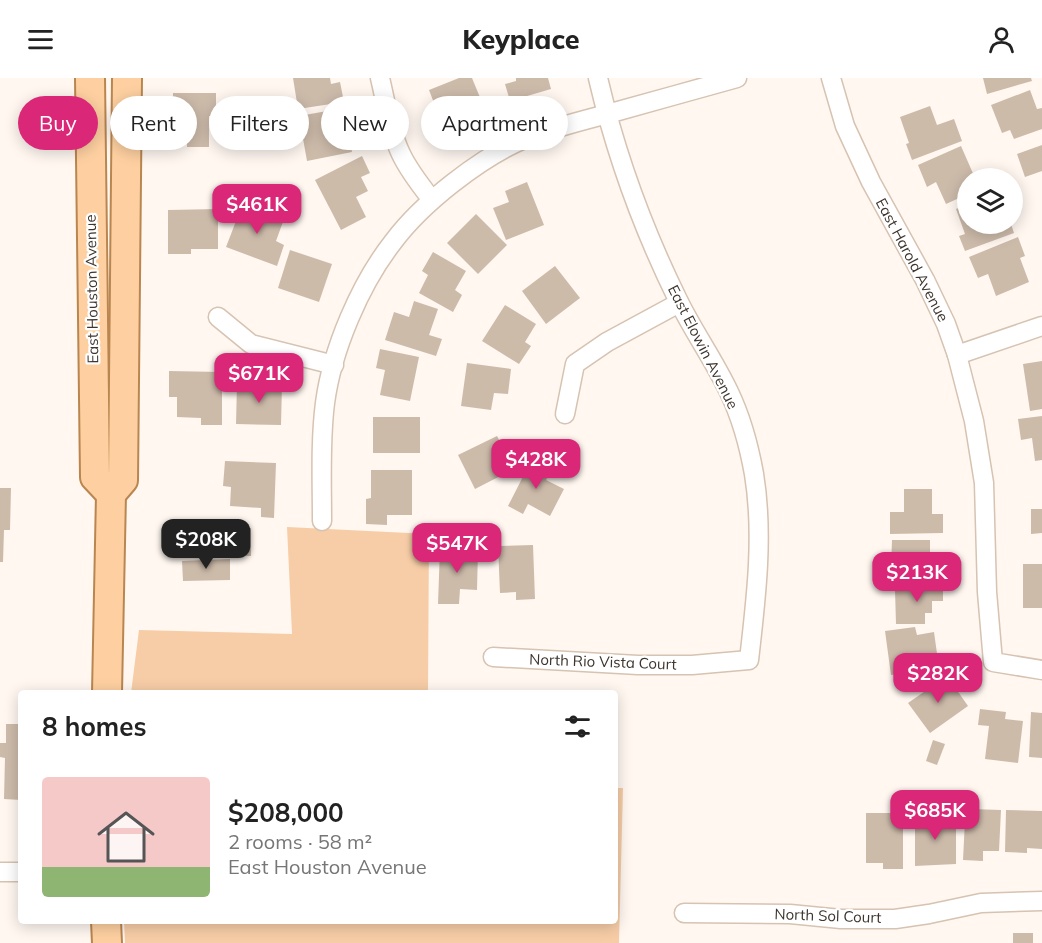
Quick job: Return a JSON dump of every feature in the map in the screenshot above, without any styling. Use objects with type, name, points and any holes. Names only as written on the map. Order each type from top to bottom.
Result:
[{"type":"main road","name":"East Houston Avenue","points":[[90,78],[94,477],[111,494]]},
{"type":"main road","name":"East Houston Avenue","points":[[108,690],[111,494],[123,480],[127,78]]},
{"type":"main road","points":[[106,924],[107,943]]},
{"type":"street","points":[[380,78],[400,153],[415,179],[432,201]]},
{"type":"street","name":"East Elowin Avenue","points":[[598,78],[606,114],[638,213],[679,303],[729,392],[742,425],[754,474],[759,520],[758,564],[749,660]]},
{"type":"street","points":[[322,521],[322,441],[325,402],[334,365],[349,319],[370,278],[393,241],[432,201],[481,162],[522,140],[553,128],[737,78]]},
{"type":"street","name":"East Harold Avenue","points":[[831,78],[850,135],[871,182],[925,280],[946,324],[957,355],[974,421],[984,483],[987,592],[993,662],[1042,670]]},
{"type":"street","points":[[565,414],[575,363],[607,342],[679,303]]},
{"type":"street","points":[[218,317],[251,344],[334,365]]},
{"type":"street","points":[[957,355],[1042,326]]},
{"type":"street","name":"North Rio Vista Court","points":[[493,657],[638,665],[749,660]]},
{"type":"street","points":[[0,872],[18,872]]},
{"type":"street","name":"North Sol Court","points":[[684,913],[790,914],[841,919],[895,919],[981,903],[1042,901]]},
{"type":"shaded area","points":[[287,527],[429,534],[428,690],[131,690],[139,630],[292,634]]},
{"type":"shaded area","points":[[618,788],[623,788],[619,943],[125,943],[124,924],[618,924]]},
{"type":"building","points":[[293,78],[330,78],[331,84],[340,82],[343,96],[321,96],[321,106],[309,107],[309,96],[296,96]]},
{"type":"building","points":[[459,78],[472,78],[479,96],[431,96],[429,90]]},
{"type":"building","points":[[516,78],[548,78],[551,89],[527,96],[509,96],[505,84],[516,81]]},
{"type":"building","points":[[983,78],[1031,78],[1032,81],[987,94]]},
{"type":"building","points":[[1030,90],[1037,109],[1042,108],[1042,129],[1014,139],[1010,130],[1002,133],[991,105]]},
{"type":"building","points":[[173,93],[216,93],[216,96],[209,96],[209,147],[197,147],[197,96],[173,96]]},
{"type":"building","points":[[930,106],[937,125],[954,119],[962,141],[912,160],[900,117]]},
{"type":"building","points":[[321,112],[321,150],[352,150],[352,152],[307,161],[305,150],[309,150],[309,114]]},
{"type":"building","points":[[1042,145],[1042,171],[1025,177],[1017,154]]},
{"type":"building","points":[[961,146],[971,168],[957,168],[957,199],[946,204],[936,182],[927,187],[918,165]]},
{"type":"building","points":[[362,156],[370,173],[361,177],[368,191],[356,197],[366,217],[341,230],[315,180]]},
{"type":"building","points":[[527,182],[544,225],[506,240],[493,208],[509,202],[505,191]]},
{"type":"building","points":[[243,203],[284,219],[276,241],[284,245],[277,266],[226,247]]},
{"type":"building","points":[[218,209],[218,249],[191,249],[191,254],[168,254],[168,210]]},
{"type":"building","points":[[476,214],[507,245],[478,274],[447,243]]},
{"type":"building","points":[[965,234],[1011,234],[965,251],[959,236]]},
{"type":"building","points":[[1018,237],[1025,256],[1020,258],[1029,282],[996,296],[988,274],[978,278],[969,257]]},
{"type":"building","points":[[290,250],[332,264],[319,302],[278,288]]},
{"type":"building","points":[[433,252],[466,271],[455,290],[462,295],[453,312],[419,293],[428,275],[422,271]]},
{"type":"building","points":[[555,266],[580,298],[546,324],[522,291]]},
{"type":"building","points":[[414,301],[438,309],[429,335],[442,339],[436,356],[385,340],[394,312],[409,317]]},
{"type":"building","points":[[505,305],[536,324],[525,342],[531,346],[519,364],[482,341]]},
{"type":"building","points":[[380,349],[419,357],[410,401],[380,395],[385,370],[376,368]]},
{"type":"building","points":[[1042,361],[1042,409],[1030,411],[1023,364]]},
{"type":"building","points":[[467,363],[511,369],[508,394],[494,393],[491,410],[461,406]]},
{"type":"building","points":[[169,371],[222,372],[222,425],[201,425],[201,418],[177,417],[177,397],[169,397]]},
{"type":"building","points":[[237,383],[282,384],[281,425],[236,424]]},
{"type":"building","points":[[1042,416],[1042,460],[1035,461],[1032,438],[1021,440],[1018,419]]},
{"type":"building","points":[[373,417],[420,417],[420,453],[373,453]]},
{"type":"building","points":[[497,436],[507,455],[503,457],[510,471],[475,489],[458,455]]},
{"type":"building","points":[[532,459],[552,469],[546,480],[564,489],[550,516],[528,504],[523,514],[508,506]]},
{"type":"building","points":[[225,461],[276,463],[274,518],[261,517],[261,508],[230,506],[231,487],[223,486]]},
{"type":"building","points":[[371,470],[412,470],[412,515],[387,515],[387,525],[366,524],[366,499],[371,498]]},
{"type":"building","points":[[0,488],[11,488],[10,530],[4,530],[3,562],[0,562]]},
{"type":"building","points":[[904,489],[932,489],[932,514],[943,514],[943,533],[890,534],[890,512],[904,512]]},
{"type":"building","points":[[1031,509],[1042,509],[1042,533],[1031,534]]},
{"type":"building","points":[[251,528],[251,556],[218,556],[218,529]]},
{"type":"building","points":[[892,540],[930,540],[930,556],[943,557],[943,576],[902,576],[902,568],[891,568]]},
{"type":"building","points":[[533,545],[535,599],[516,600],[516,592],[500,593],[498,546]]},
{"type":"building","points":[[440,548],[478,550],[477,590],[460,589],[459,604],[438,604]]},
{"type":"building","points":[[230,559],[230,580],[183,581],[182,561]]},
{"type":"building","points":[[1023,564],[1042,564],[1042,608],[1023,608]]},
{"type":"building","points":[[943,582],[943,601],[932,601],[932,613],[925,613],[925,624],[896,624],[895,590],[924,590],[924,583]]},
{"type":"building","points":[[915,627],[917,635],[934,632],[939,668],[891,675],[885,631]]},
{"type":"building","points":[[947,676],[968,706],[930,733],[908,703]]},
{"type":"building","points":[[980,709],[1006,712],[1005,719],[1023,721],[1018,763],[985,759],[989,726],[978,725]]},
{"type":"building","points":[[1031,712],[1042,713],[1042,758],[1029,757]]},
{"type":"building","points":[[6,724],[18,724],[18,800],[4,799],[5,758],[0,757],[0,743],[6,743]]},
{"type":"building","points":[[933,740],[945,744],[937,765],[926,761]]},
{"type":"building","points":[[971,809],[1001,810],[999,851],[983,851],[983,861],[963,860],[965,820],[971,821]]},
{"type":"building","points":[[1006,810],[1042,811],[1042,849],[1027,848],[1027,853],[1005,852]]},
{"type":"building","points":[[866,813],[903,813],[903,869],[883,869],[883,863],[866,863]]},
{"type":"building","points":[[915,817],[956,817],[956,864],[915,866]]},
{"type":"building","points":[[1013,933],[1033,933],[1033,943],[1013,943]]}]
